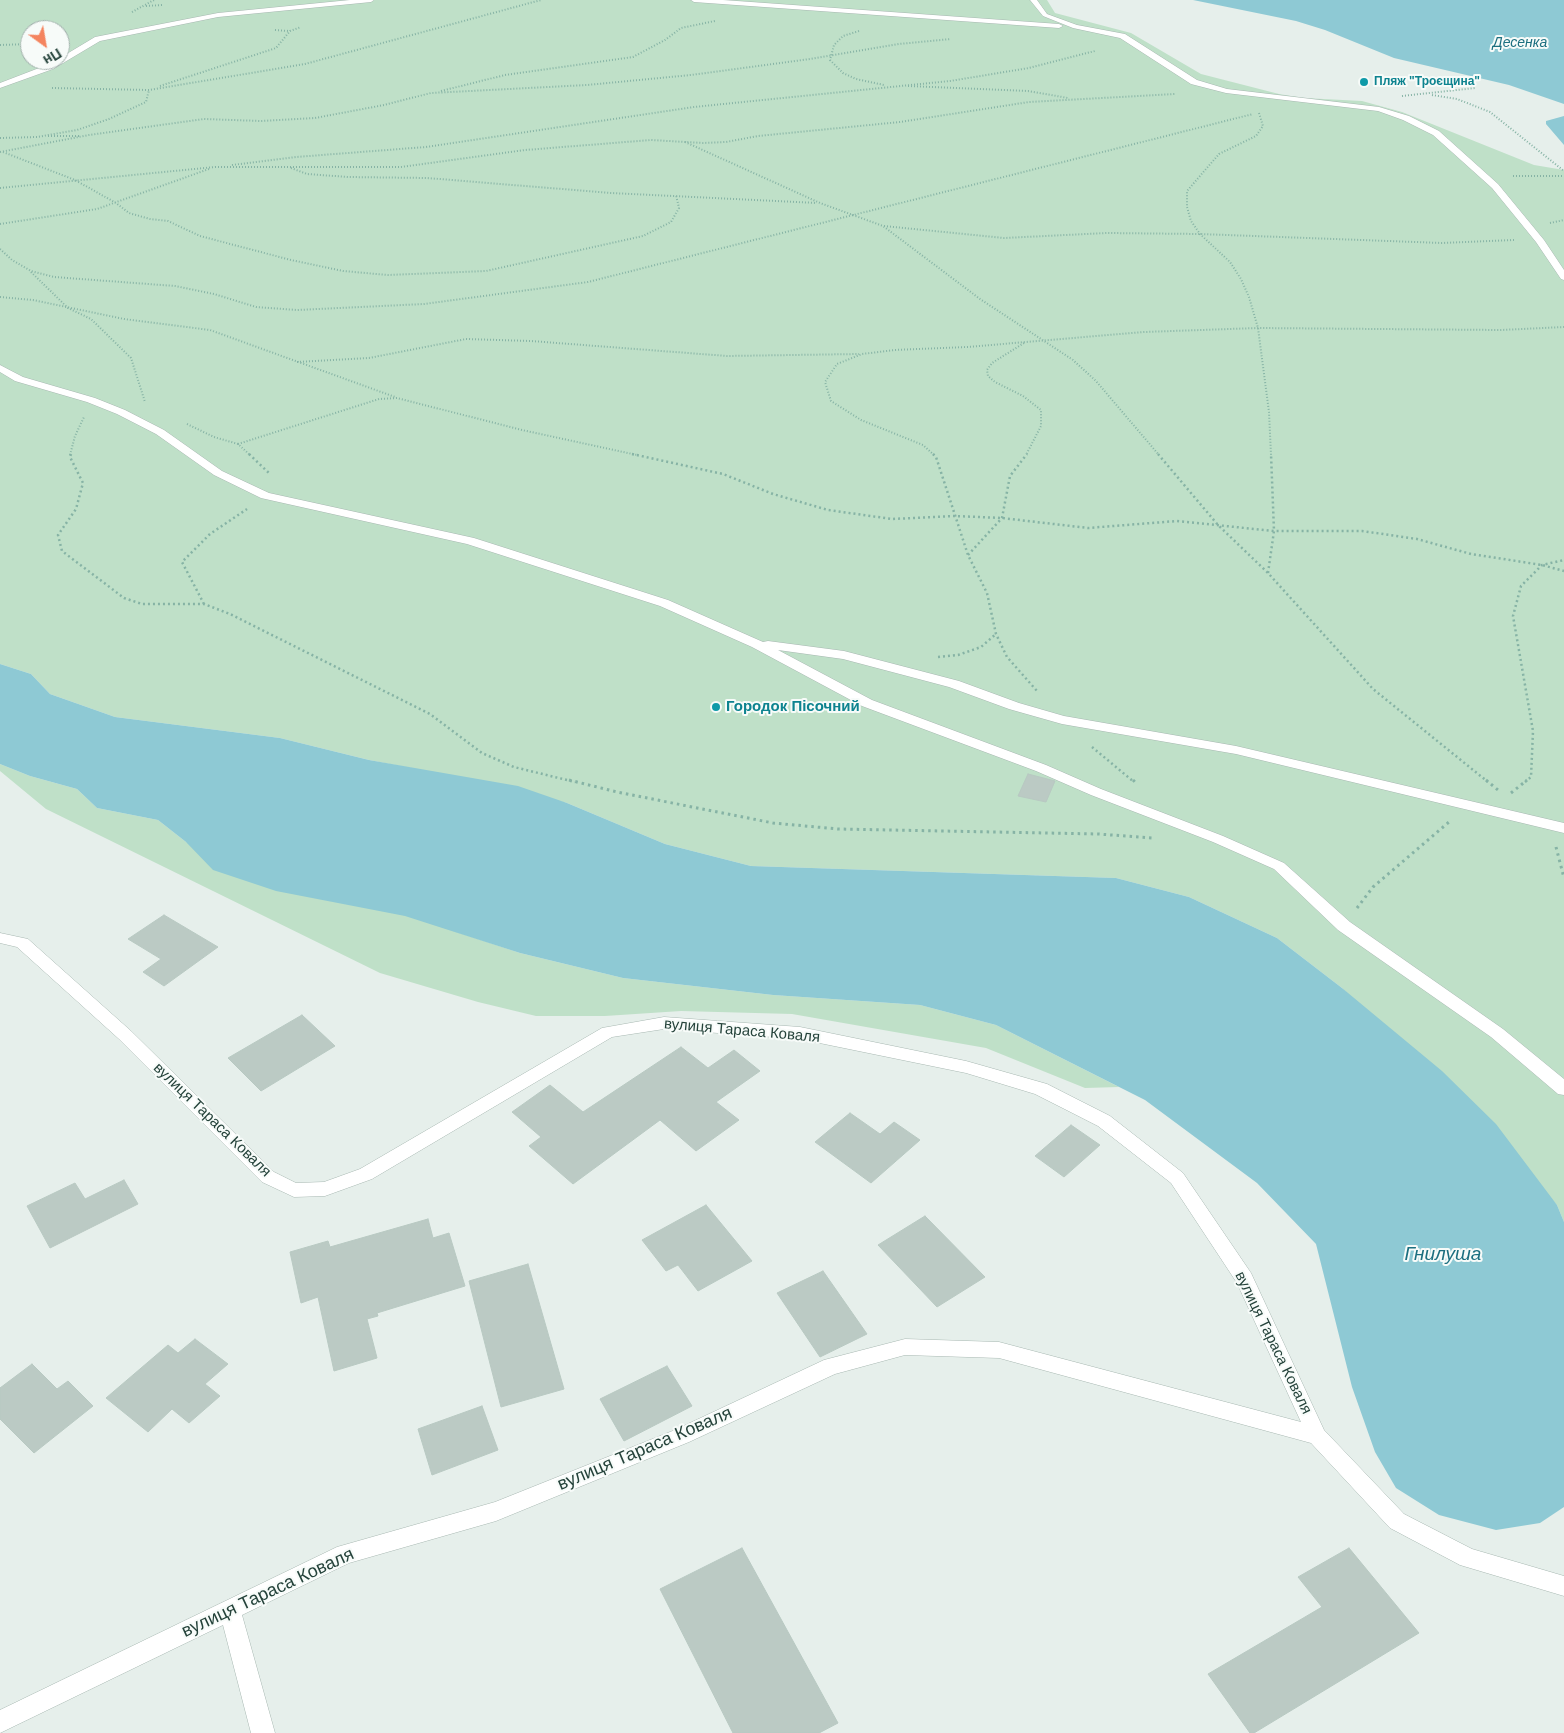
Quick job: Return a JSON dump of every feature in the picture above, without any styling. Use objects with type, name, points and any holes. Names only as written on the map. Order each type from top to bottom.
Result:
[{"type":"street","points":[[0,86],[50,67],[98,39],[106,37],[218,15],[371,0]]},
{"type":"street","points":[[694,0],[918,14],[1075,27],[1122,36],[1194,82],[1226,91],[1379,109],[1406,118],[1436,132],[1485,176],[1540,240],[1564,277]]},
{"type":"street","points":[[1033,0],[1045,15],[1075,27]]},
{"type":"street","points":[[0,368],[18,379],[91,400],[121,412],[160,432],[218,473],[265,496],[470,541],[664,603],[757,644],[867,703],[1041,768],[1096,792],[1218,839],[1279,866],[1314,896],[1344,926],[1497,1033],[1564,1089]]},
{"type":"street","points":[[757,644],[844,655],[954,684],[1014,706],[1062,720],[1236,750],[1564,828]]},
{"type":"street","name":"вулиця Тараса Коваля","points":[[0,938],[22,943],[125,1034],[268,1177],[294,1190],[325,1189],[366,1174],[608,1032],[664,1023],[800,1033],[966,1067],[1041,1089],[1104,1121],[1177,1178],[1244,1279],[1317,1436],[1396,1520],[1468,1558],[1564,1586]]},
{"type":"street","name":"вулиця Тараса Коваля","points":[[0,1722],[345,1554],[496,1511],[682,1436],[831,1366],[905,1347],[999,1350],[1317,1436]]},
{"type":"street","points":[[230,1610],[263,1733]]},
{"type":"path","points":[[45,88],[149,90],[305,64],[541,0]]},
{"type":"path","points":[[143,6],[166,4]]},
{"type":"path","points":[[0,151],[90,135],[204,119],[260,121],[315,118],[384,105],[505,75],[633,57],[665,40],[681,28],[717,21]]},
{"type":"path","points":[[149,90],[276,48],[290,31],[305,25]]},
{"type":"path","points":[[862,30],[843,36],[834,44],[830,60],[843,73],[856,79],[891,86],[1020,91],[1076,99]]},
{"type":"path","points":[[0,188],[215,167],[296,157],[426,146],[694,107],[993,76],[1098,50],[1098,45],[1122,36]]},
{"type":"path","points":[[431,93],[587,85],[691,75],[955,38]]},
{"type":"path","points":[[0,45],[20,44]]},
{"type":"path","points":[[37,137],[76,130],[109,119],[146,102],[149,90]]},
{"type":"path","points":[[0,224],[97,209],[215,167],[401,167],[560,146],[651,140],[726,142],[767,135],[900,122],[1029,102],[1176,94]]},
{"type":"path","points":[[1429,94],[1457,99],[1490,112],[1519,133],[1564,171]]},
{"type":"path","points":[[31,271],[54,277],[175,286],[214,294],[256,307],[297,310],[424,304],[588,282],[1259,112],[1263,126],[1256,136],[1219,154],[1187,191],[1187,207],[1191,221],[1200,234],[1230,262],[1241,280],[1249,297],[1258,328],[1268,412],[1274,531],[1268,573]]},
{"type":"path","points":[[0,138],[90,135]]},
{"type":"path","points":[[683,141],[820,203],[883,226],[1004,238],[1107,233],[1200,234],[1442,243],[1485,240],[1540,240]]},
{"type":"path","points":[[0,151],[75,180],[116,203],[129,213],[150,219],[168,221],[200,236],[291,260],[343,271],[408,275],[486,271],[643,236],[671,222],[679,208],[676,195]]},
{"type":"path","points":[[287,166],[307,174],[323,176],[427,178],[601,192],[820,203]]},
{"type":"path","points":[[1485,176],[1564,176]]},
{"type":"path","points":[[883,226],[980,299],[1072,360],[1096,381],[1218,525],[1268,573],[1373,689],[1498,790]]},
{"type":"path","points":[[0,250],[12,260],[31,271],[68,308],[91,319],[131,358],[146,405]]},
{"type":"path","points":[[0,297],[33,300],[124,319],[210,330],[397,398],[522,430],[723,474],[774,494],[828,510],[892,519],[955,516],[1002,518],[1088,528],[1178,521],[1274,531],[1362,531],[1417,539],[1471,554],[1542,565],[1564,571]]},
{"type":"path","points":[[297,362],[369,358],[466,340],[530,341],[727,356],[862,354],[1144,332],[1258,328],[1501,330],[1564,327]]},
{"type":"path","points":[[968,555],[1002,518],[1010,476],[1029,451],[1041,426],[1041,410],[1023,396],[995,382],[988,376],[987,370],[992,363],[1026,341]]},
{"type":"path","points":[[862,354],[837,364],[825,382],[831,401],[861,420],[923,445],[936,457],[968,555],[987,593],[996,634],[1007,657],[1062,720],[1111,764],[1139,786]]},
{"type":"path","points":[[238,444],[379,399],[397,398]]},
{"type":"path","points":[[91,400],[76,436],[70,457],[83,483],[76,509],[58,535],[62,551],[124,598],[142,604],[204,604],[230,614],[430,714],[482,753],[523,769],[617,792],[772,823],[838,829],[1098,834],[1155,838]]},
{"type":"path","points":[[180,421],[214,437],[238,444],[273,477],[265,496],[210,534],[182,562],[204,604]]},
{"type":"path","points":[[1506,796],[1531,777],[1533,731],[1513,616],[1521,586],[1542,565],[1564,560]]},
{"type":"path","points":[[1344,926],[1373,887],[1453,819],[1477,806]]},
{"type":"path","points":[[1550,824],[1564,878]]},
{"type":"green space","points":[[0,0],[1047,0],[1055,13],[1131,33],[1201,74],[1279,94],[1304,98],[1362,101],[1402,112],[1534,165],[1564,170],[1564,1222],[1557,1205],[1342,988],[1277,938],[1189,897],[1116,878],[751,866],[665,844],[567,803],[442,774],[369,760],[280,738],[115,717],[50,694],[31,674],[0,664]]},
{"type":"green space","points":[[0,764],[30,776],[77,789],[97,808],[158,820],[186,842],[520,953],[623,978],[773,995],[920,1005],[996,1025],[1119,1087],[1085,1088],[986,1048],[792,1014],[681,1011],[605,1016],[536,1016],[478,1002],[380,973],[46,809],[0,771]]},
{"type":"water","name":"Десенка","points":[[1193,0],[1564,0],[1564,104],[1509,85],[1394,58],[1325,30],[1296,21]]},
{"type":"water","points":[[1564,116],[1564,145],[1546,124],[1546,121]]},
{"type":"water","name":"Гнилуша","points":[[0,664],[31,674],[50,694],[115,717],[280,738],[369,760],[518,786],[567,803],[665,844],[751,866],[1116,878],[1189,897],[1277,938],[1342,988],[1442,1071],[1496,1124],[1557,1205],[1564,1222],[1564,1507],[1540,1523],[1496,1530],[1439,1515],[1396,1488],[1375,1452],[1352,1387],[1316,1244],[1257,1183],[1145,1100],[996,1025],[920,1005],[773,995],[623,978],[520,953],[405,916],[276,891],[213,870],[186,842],[158,820],[97,808],[77,789],[30,776],[0,764]]},
{"type":"building","points":[[1028,774],[1055,781],[1046,802],[1018,796]]},
{"type":"building","points":[[164,915],[218,947],[164,986],[143,972],[161,959],[128,939]]},
{"type":"building","points":[[302,1015],[335,1046],[261,1091],[228,1058]]},
{"type":"building","points":[[681,1047],[708,1068],[734,1050],[760,1071],[716,1102],[739,1120],[696,1151],[660,1120],[573,1184],[529,1146],[541,1137],[512,1112],[550,1085],[583,1112]]},
{"type":"building","points":[[850,1113],[880,1134],[894,1122],[920,1140],[871,1183],[815,1142]]},
{"type":"building","points":[[1071,1125],[1100,1145],[1064,1177],[1035,1156]]},
{"type":"building","points":[[124,1180],[138,1204],[50,1248],[27,1206],[75,1183],[85,1199]]},
{"type":"building","points":[[706,1205],[752,1261],[698,1291],[678,1265],[666,1271],[642,1240]]},
{"type":"building","points":[[925,1216],[985,1277],[937,1307],[878,1245]]},
{"type":"building","points":[[428,1219],[433,1238],[449,1233],[465,1286],[377,1313],[378,1316],[367,1319],[377,1358],[334,1371],[318,1297],[301,1303],[290,1252],[328,1241],[330,1247]]},
{"type":"building","points":[[528,1264],[564,1389],[501,1407],[469,1281]]},
{"type":"building","points":[[823,1271],[867,1334],[820,1357],[777,1293]]},
{"type":"building","points":[[195,1339],[228,1364],[205,1384],[220,1396],[189,1423],[172,1409],[148,1432],[106,1398],[168,1345],[178,1353]]},
{"type":"building","points":[[32,1364],[57,1389],[68,1381],[93,1406],[34,1453],[0,1419],[0,1388]]},
{"type":"building","points":[[667,1366],[692,1406],[624,1441],[600,1399]]},
{"type":"building","points":[[482,1406],[498,1450],[432,1475],[418,1429]]},
{"type":"building","points":[[742,1548],[838,1723],[819,1733],[733,1733],[660,1589]]},
{"type":"building","points":[[1349,1548],[1419,1633],[1254,1733],[1250,1733],[1208,1674],[1322,1607],[1298,1577]]},
{"type":"place","name":"Пляж \"Троєщина\"","points":[[1364,82]]},
{"type":"place","name":"Городок Пісочний","points":[[716,707]]}]
